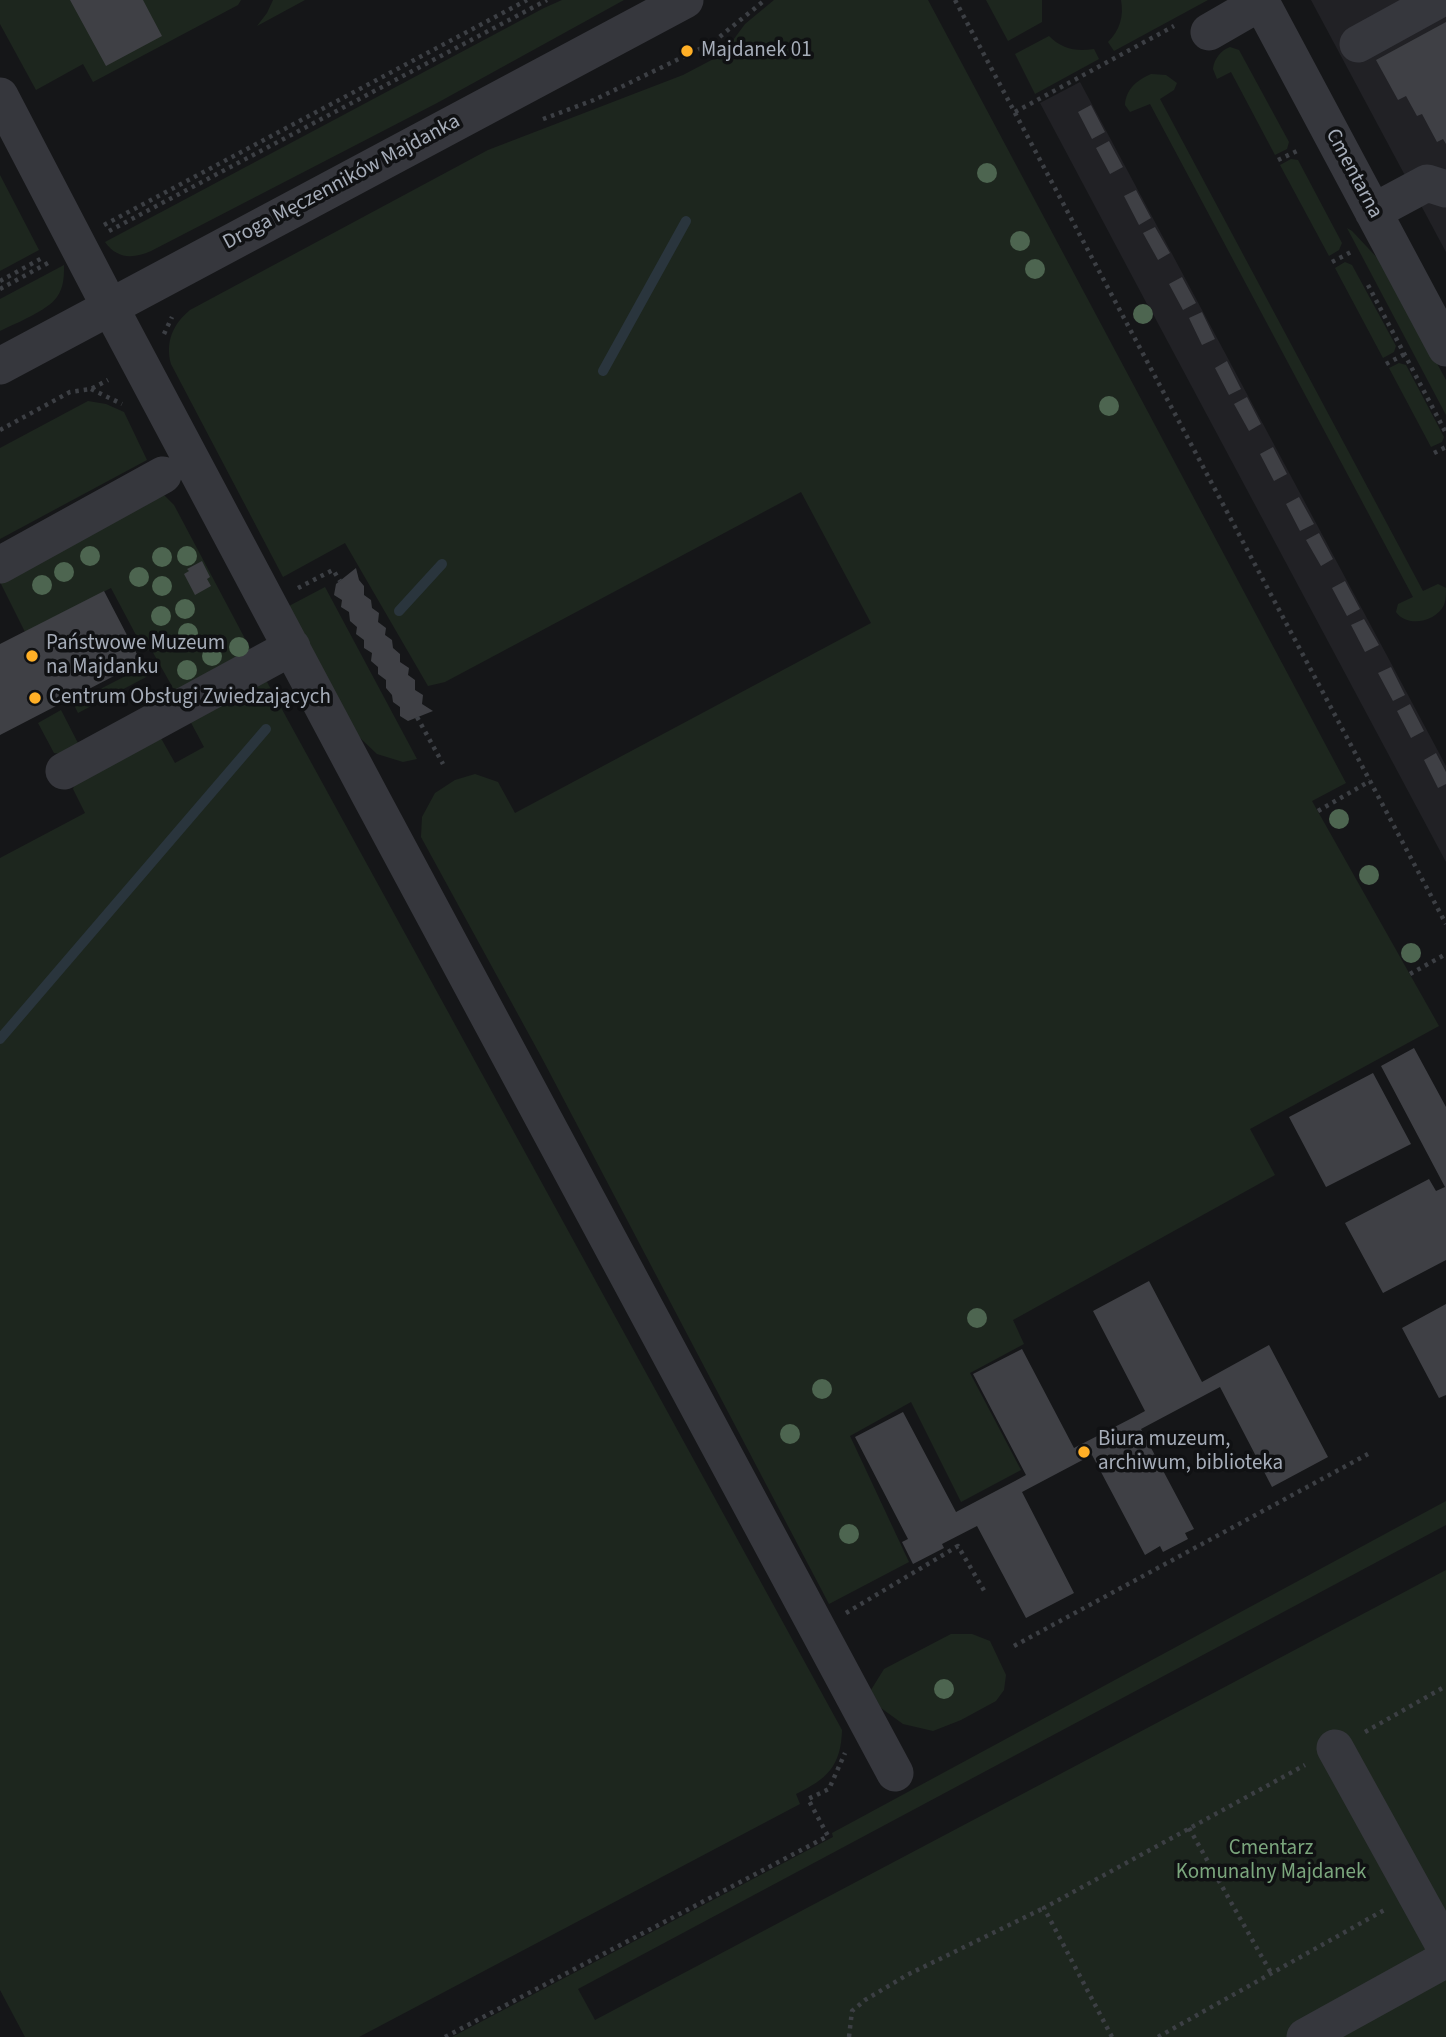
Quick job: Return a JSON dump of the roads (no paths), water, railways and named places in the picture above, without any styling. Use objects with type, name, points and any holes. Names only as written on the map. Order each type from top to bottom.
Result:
[{"type":"street","name":"Droga Męczenników Majdanka","points":[[0,366],[685,0]]},
{"type":"street","points":[[1358,44],[1437,0]]},
{"type":"street","points":[[1197,26],[1261,1]]},
{"type":"street","name":"Cmentarna","points":[[1261,1],[1446,348]]},
{"type":"street","points":[[0,96],[110,307],[895,1773]]},
{"type":"street","points":[[1373,212],[1427,183],[1446,189]]},
{"type":"street","points":[[0,565],[163,475]]},
{"type":"street","points":[[64,771],[292,648]]},
{"type":"street","points":[[1305,2037],[1445,1961],[1416,1892],[1335,1748]]},
{"type":"waterway","points":[[603,371],[686,221]]},
{"type":"waterway","points":[[399,611],[442,564]]},
{"type":"waterway","points":[[0,1039],[266,729]]},
{"type":"place","name":"Majdanek 01","points":[[687,51]]},
{"type":"place","name":"Państwowe Muzeum na Majdanku","points":[[32,656]]},
{"type":"place","name":"Centrum Obsługi Zwiedzających","points":[[35,698]]},
{"type":"place","name":"Biura muzeum, archiwum, biblioteka","points":[[1084,1452]]},
{"type":"park label","name":"Cmentarz Komunalny Majdanek","points":[[1271,1861]]}]
